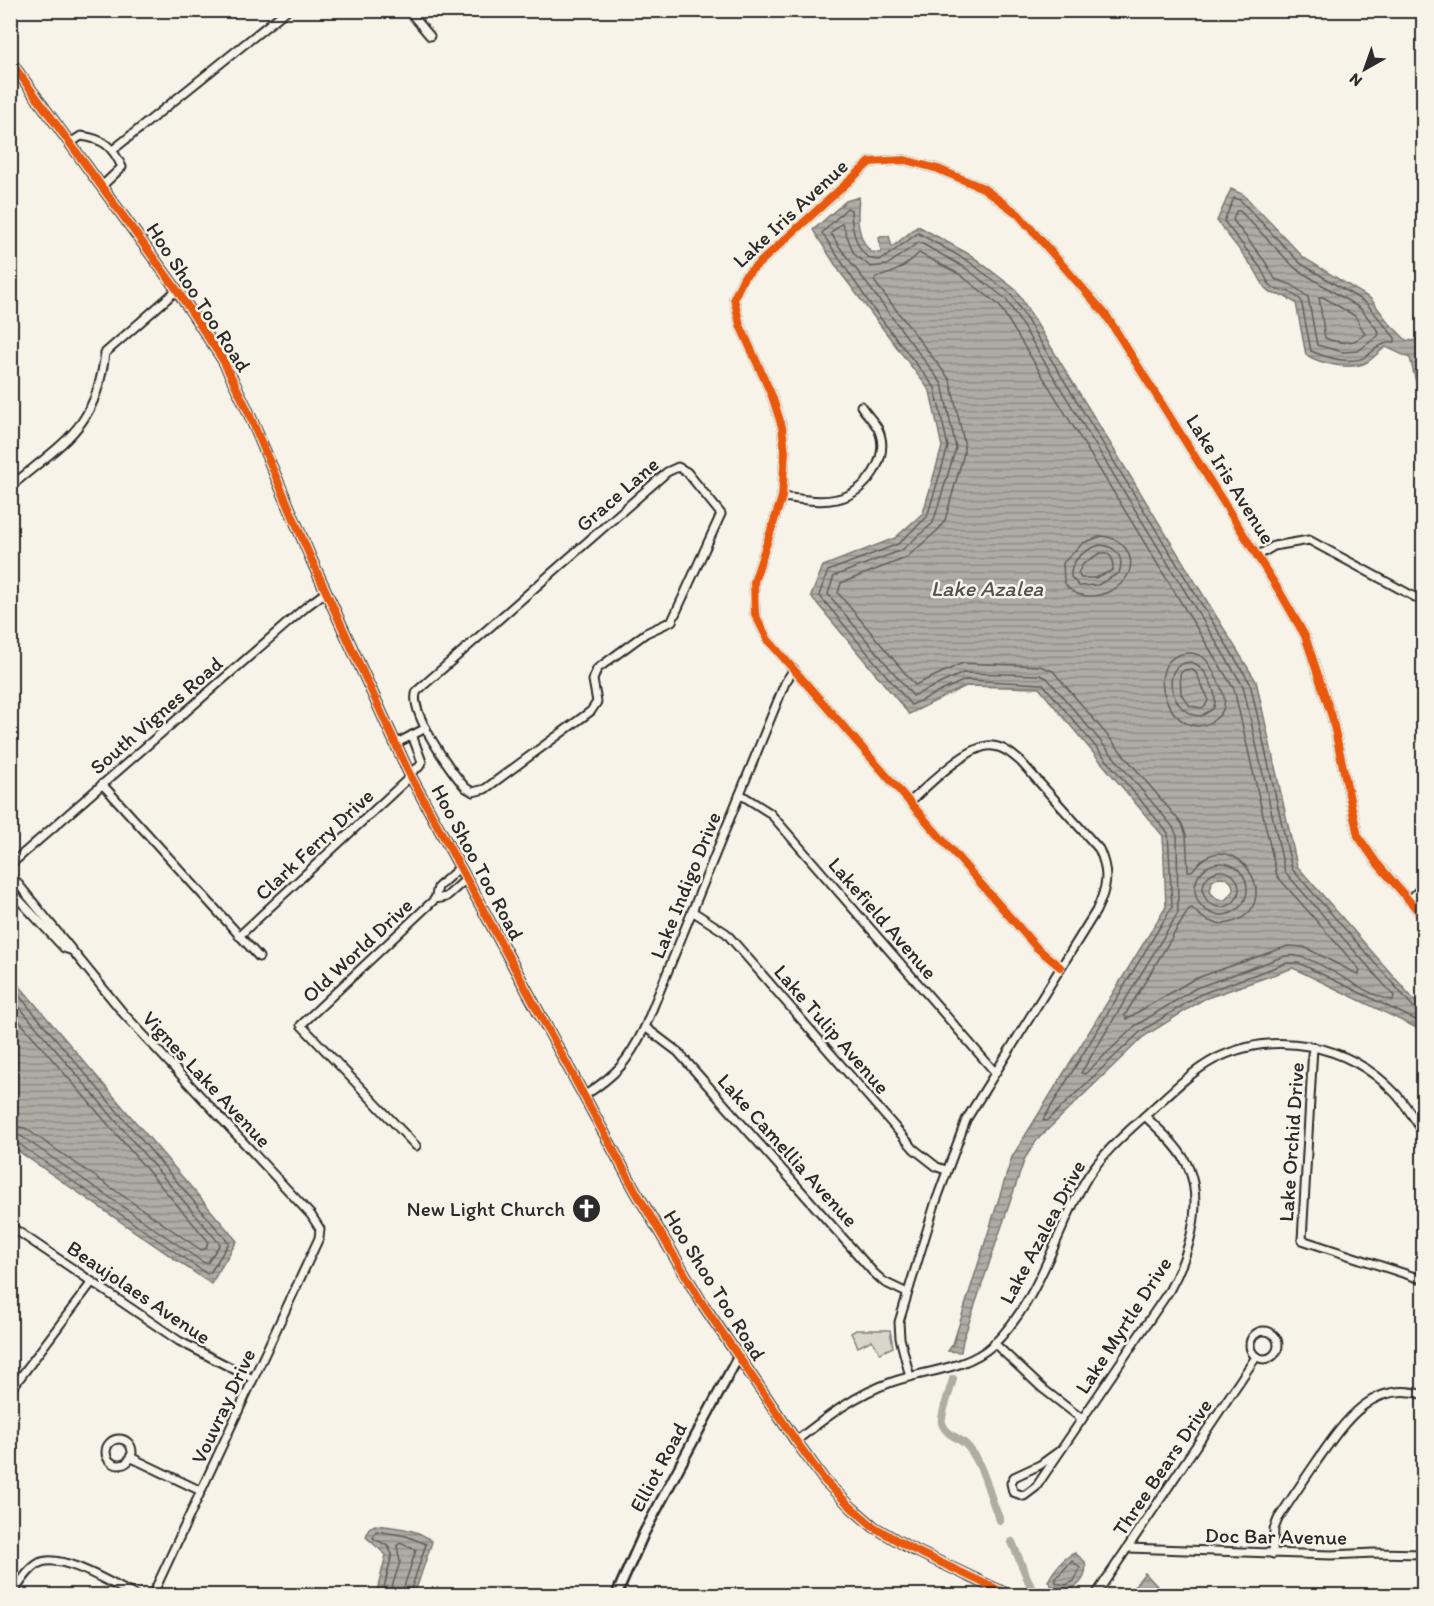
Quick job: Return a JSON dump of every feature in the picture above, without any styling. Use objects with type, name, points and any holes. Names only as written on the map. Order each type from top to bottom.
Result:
[{"type":"street","points":[[114,149],[287,10]]},
{"type":"street","points":[[408,10],[430,36]]},
{"type":"street","name":"Hoo Shoo Too Road","points":[[10,61],[177,290],[236,384],[326,592],[410,774],[465,880],[686,1279],[825,1481],[874,1527],[910,1548],[1011,1596]]},
{"type":"street","points":[[70,143],[81,136],[99,138],[114,149],[122,167],[102,186]]},
{"type":"street","name":"Lake Iris Avenue","points":[[1060,967],[1037,948],[768,640],[755,614],[752,602],[754,582],[782,497],[785,452],[782,427],[772,396],[740,325],[734,298],[744,277],[870,162],[904,160],[938,169],[983,188],[1018,214],[1106,315],[1305,636],[1332,717],[1358,836],[1376,862],[1424,918]]},
{"type":"street","points":[[10,487],[81,427],[101,383],[105,353],[177,290]]},
{"type":"street","points":[[782,497],[813,501],[838,499],[859,491],[874,473],[880,448],[879,430],[861,406]]},
{"type":"street","name":"Grace Lane","points":[[671,469],[685,470],[718,507],[721,514],[719,523],[675,617],[668,625],[646,633],[597,669],[593,680],[597,702],[591,711],[477,792],[470,791],[462,784],[426,728],[415,704],[417,691],[671,469]]},
{"type":"street","points":[[1257,556],[1274,546],[1309,540],[1424,602]]},
{"type":"street","name":"South Vignes Road","points":[[10,866],[307,606],[326,592]]},
{"type":"street","name":"Lake Indigo Drive","points":[[584,1096],[611,1078],[630,1056],[645,1027],[785,683],[794,669]]},
{"type":"street","points":[[395,744],[426,728]]},
{"type":"street","points":[[410,774],[422,762],[412,735]]},
{"type":"street","points":[[910,802],[978,747],[994,746],[1009,752],[1021,762],[1099,849],[1106,864],[1105,892],[994,1071],[966,1120],[946,1170],[900,1322],[900,1338],[910,1377]]},
{"type":"street","name":"Clark Ferry Drive","points":[[239,936],[410,774]]},
{"type":"street","points":[[102,784],[259,957]]},
{"type":"street","name":"Lakefield Avenue","points":[[740,794],[770,813],[994,1071]]},
{"type":"street","name":"Old World Drive","points":[[416,1146],[301,1025],[435,899],[438,887],[459,868]]},
{"type":"street","name":"Vignes Lake Avenue","points":[[10,874],[124,1014],[311,1215],[320,1229]]},
{"type":"street","name":"Old World Drive","points":[[435,899],[446,897],[465,880]]},
{"type":"street","points":[[1409,901],[1424,885]]},
{"type":"street","name":"Vignes Lake Avenue","points":[[10,890],[64,948],[70,950]]},
{"type":"street","name":"Lake Tulip Avenue","points":[[692,911],[726,933],[914,1149],[937,1167],[946,1170]]},
{"type":"street","name":"Lake Camellia Avenue","points":[[645,1027],[678,1052],[873,1272],[890,1286],[907,1293]]},
{"type":"street","name":"Lake Azalea Drive","points":[[796,1441],[851,1402],[873,1390],[910,1377],[964,1363],[994,1343],[1029,1297],[1085,1181],[1104,1155],[1185,1080],[1216,1059],[1265,1043],[1283,1042],[1313,1047],[1335,1054],[1377,1078],[1395,1093],[1424,1133]]},
{"type":"street","name":"Lake Orchid Drive","points":[[1313,1047],[1302,1240],[1424,1280]]},
{"type":"street","name":"Lake Myrtle Drive","points":[[1058,1452],[1040,1465],[1014,1477],[1011,1483],[1013,1492],[1024,1496],[1032,1491],[1082,1419],[1169,1291],[1185,1257],[1191,1234],[1193,1195],[1189,1169],[1173,1144],[1145,1116]]},
{"type":"street","name":"Beaujolaes Avenue","points":[[10,1226],[186,1346],[254,1379]]},
{"type":"street","name":"Vouvray Drive","points":[[152,1596],[319,1238],[320,1229]]},
{"type":"street","points":[[10,1391],[92,1282]]},
{"type":"street","name":"Three Bears Drive","points":[[1261,1331],[1272,1333],[1278,1342],[1276,1353],[1267,1360],[1256,1358],[1250,1348],[1252,1337],[1261,1331]]},
{"type":"street","points":[[994,1343],[1042,1388],[1082,1419]]},
{"type":"street","name":"Elliot Road","points":[[616,1596],[644,1533],[738,1357]]},
{"type":"street","name":"Three Bears Drive","points":[[1095,1596],[1256,1358]]},
{"type":"street","points":[[1273,1554],[1274,1529],[1278,1519],[1345,1420],[1364,1403],[1377,1397],[1402,1392],[1424,1395]]},
{"type":"street","points":[[130,1457],[201,1491]]},
{"type":"street","name":"Doc Bar Avenue","points":[[1128,1548],[1273,1554],[1424,1554]]},
{"type":"street","points":[[11,1596],[33,1568],[52,1560],[67,1563],[136,1596]]},
{"type":"shaded area","points":[[856,1330],[890,1330],[893,1347],[880,1353],[872,1340],[858,1347],[851,1333]]},
{"type":"water","points":[[1231,189],[1244,195],[1304,258],[1371,299],[1388,322],[1406,340],[1413,341],[1423,335],[1423,394],[1416,382],[1410,358],[1386,347],[1367,362],[1353,366],[1328,364],[1306,355],[1296,303],[1286,297],[1271,293],[1265,288],[1255,270],[1217,221]]},
{"type":"water","name":"Lake Azalea","points":[[859,197],[860,233],[871,252],[881,253],[879,237],[889,236],[892,247],[918,226],[972,256],[1016,290],[1256,681],[1297,866],[1423,1010],[1423,1031],[1293,968],[1204,999],[1143,1037],[1037,1140],[1025,1158],[963,1340],[961,1352],[948,1351],[953,1344],[1012,1157],[1166,907],[1163,836],[1039,688],[966,686],[909,714],[811,596],[823,566],[895,538],[923,513],[942,447],[930,391],[840,272],[813,230],[846,201]],"holes":[[[1219,877],[1226,878],[1233,886],[1233,892],[1225,900],[1218,900],[1210,892],[1212,881]]]},
{"type":"water","points":[[12,977],[237,1241],[211,1284],[11,1146]]},
{"type":"water","points":[[375,1525],[414,1531],[432,1542],[414,1595],[376,1595],[386,1555],[366,1537],[369,1528]]},
{"type":"water","points":[[1075,1553],[1085,1562],[1084,1576],[1081,1581],[1077,1586],[1066,1591],[1053,1589],[1048,1581],[1050,1577],[1063,1561]]},
{"type":"water","points":[[1145,1573],[1157,1586],[1159,1595],[1127,1595]]},
{"type":"waterway","points":[[953,1379],[942,1423],[947,1431],[966,1445],[975,1456],[1000,1520]]},
{"type":"waterway","points":[[1012,1542],[1031,1587],[1028,1596]]},
{"type":"cycle path","points":[[10,61],[177,290],[223,360],[409,773],[635,1190],[702,1303],[825,1481],[852,1508],[874,1527],[910,1548],[1011,1596]]},
{"type":"cycle path","points":[[1060,967],[1037,948],[768,640],[755,614],[754,582],[782,497],[785,452],[782,427],[772,396],[740,325],[734,298],[744,277],[870,162],[905,160],[938,169],[983,188],[1018,214],[1106,315],[1305,636],[1332,717],[1358,836],[1376,862],[1424,918]]},
{"type":"place","name":"New Light Church","points":[[586,1208]]}]
